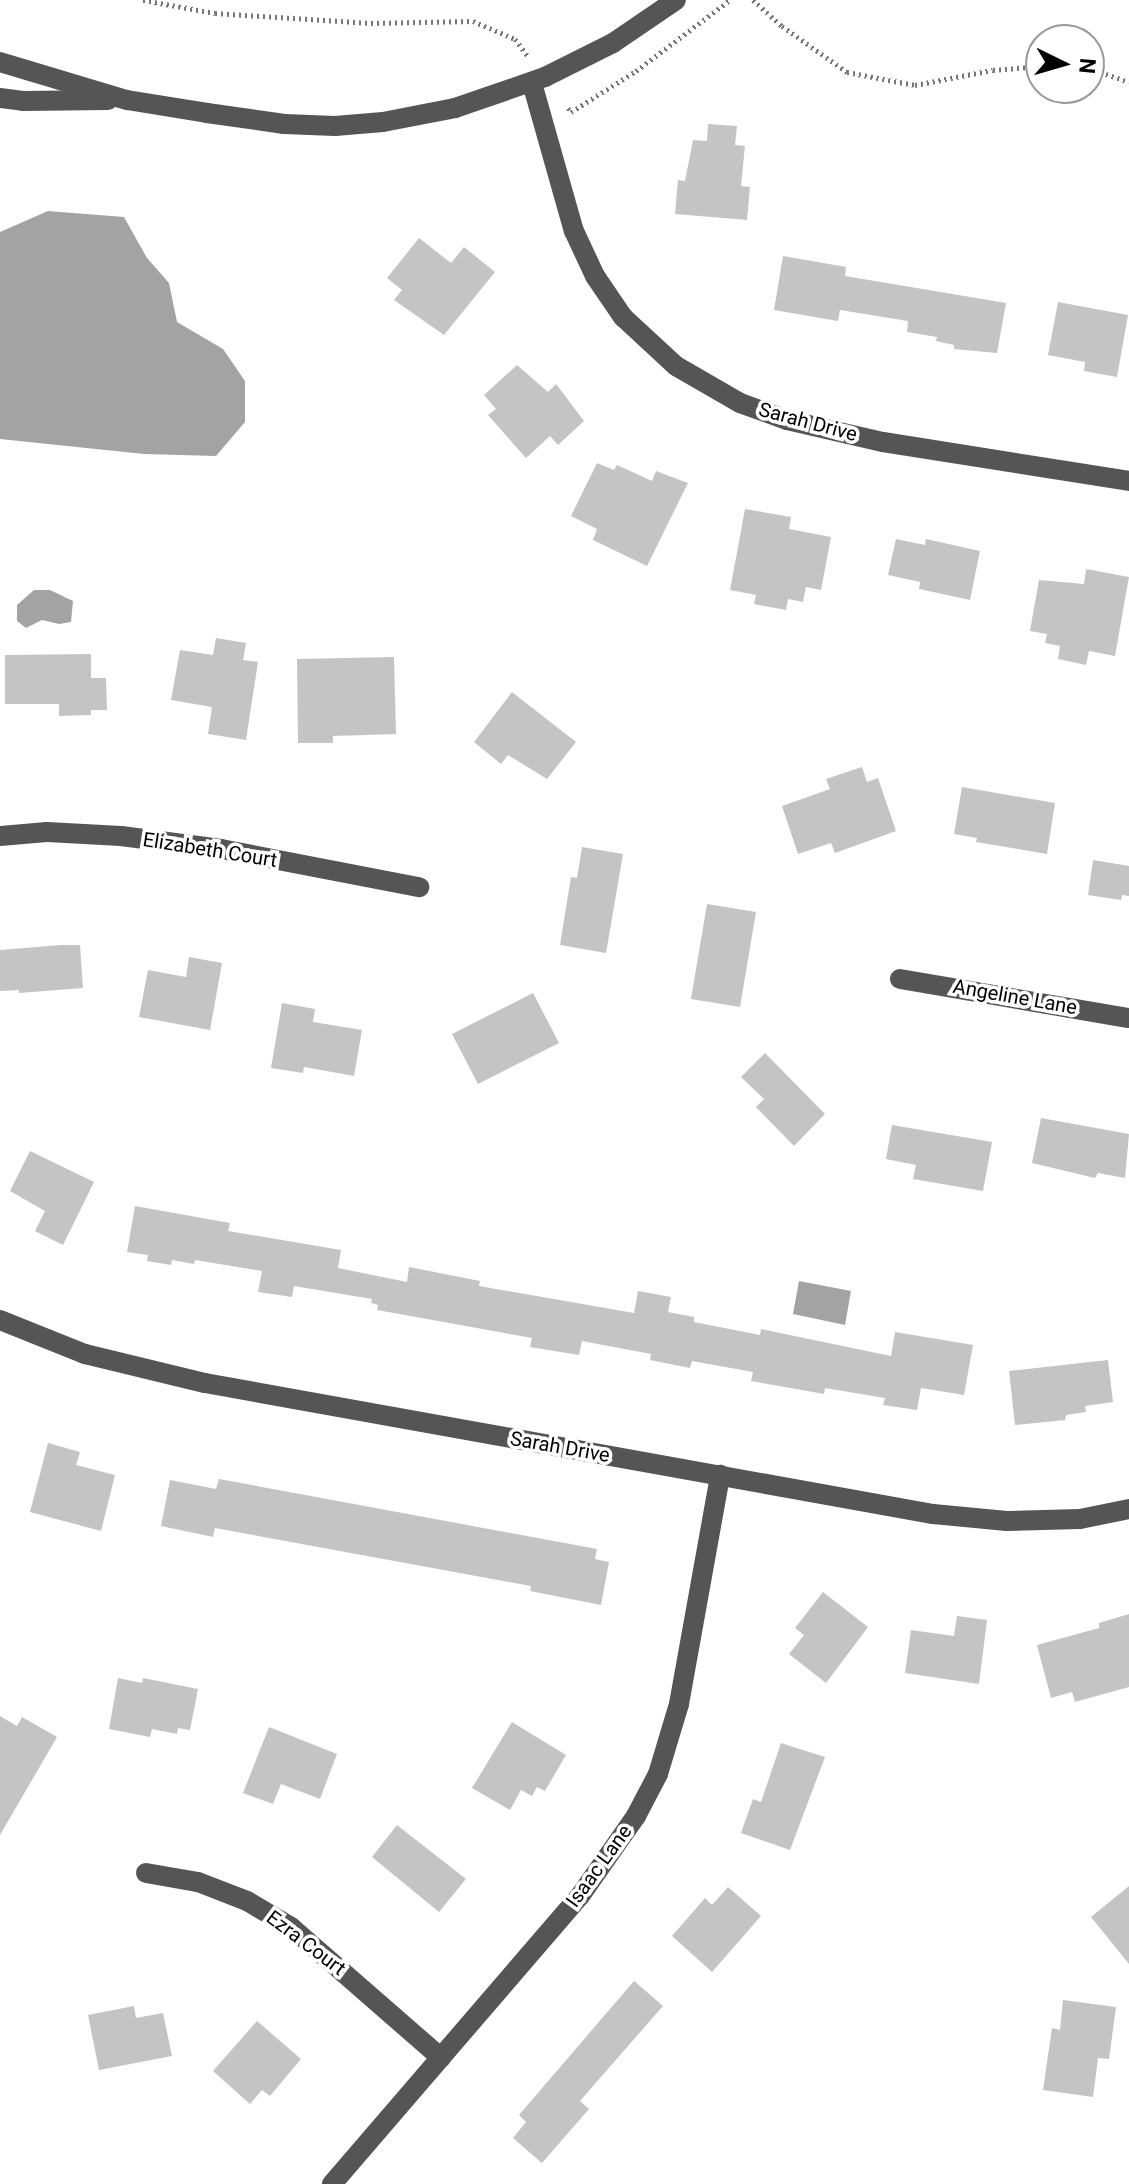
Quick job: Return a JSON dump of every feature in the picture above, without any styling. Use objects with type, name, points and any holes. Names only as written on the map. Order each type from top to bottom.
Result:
[{"type":"street","points":[[0,62],[127,100],[284,124],[335,126],[383,122],[455,108],[532,83],[613,43],[676,0]]},
{"type":"street","name":"Sarah Drive","points":[[532,83],[574,231],[595,276],[623,317],[676,366],[740,403],[787,420],[883,442],[1129,481]]},
{"type":"street","points":[[0,98],[23,101],[127,100]]},
{"type":"street","name":"Elizabeth Court","points":[[0,836],[47,832],[121,836],[221,849],[419,887]]},
{"type":"street","name":"Angeline Lane","points":[[900,979],[1129,1018]]},
{"type":"street","name":"Sarah Drive","points":[[0,1320],[85,1354],[205,1383],[933,1514],[1007,1521],[1080,1519],[1129,1509]]},
{"type":"street","name":"Isaac Lane","points":[[332,2184],[580,1896],[636,1816],[658,1774],[679,1704],[720,1475]]},
{"type":"street","name":"Ezra Court","points":[[146,1873],[198,1882],[247,1901],[291,1927],[441,2058]]},
{"type":"path","points":[[143,0],[215,13],[340,21],[473,21],[515,39]]},
{"type":"path","points":[[571,112],[636,71],[730,0]]},
{"type":"path","points":[[753,0],[782,26],[847,72],[915,85],[993,70],[1025,67]]},
{"type":"path","points":[[1105,74],[1129,82]]},
{"type":"shaded area","points":[[48,211],[124,217],[147,258],[169,283],[177,322],[223,349],[245,381],[245,422],[216,456],[144,454],[0,439],[0,232]]},
{"type":"shaded area","points":[[34,590],[50,590],[73,601],[71,622],[59,624],[42,620],[26,628],[17,621],[17,605]]},
{"type":"shaded area","points":[[799,1281],[851,1291],[845,1325],[793,1314]]},
{"type":"building","points":[[708,124],[737,126],[735,145],[745,146],[741,186],[750,187],[747,220],[675,214],[678,180],[685,181],[693,140],[707,141]]},
{"type":"building","points":[[419,238],[451,263],[464,247],[495,272],[444,335],[394,300],[402,290],[387,278]]},
{"type":"building","points":[[783,256],[846,267],[845,276],[1006,303],[997,353],[954,349],[954,345],[936,341],[937,337],[907,332],[908,321],[840,310],[838,321],[774,310]]},
{"type":"building","points":[[1058,302],[1128,315],[1117,377],[1084,371],[1085,362],[1048,355]]},
{"type":"building","points":[[517,365],[548,392],[556,384],[584,421],[558,445],[550,436],[526,458],[488,415],[496,409],[484,395]]},
{"type":"building","points":[[597,463],[614,470],[617,465],[652,481],[656,471],[688,483],[647,566],[593,540],[597,529],[571,516]]},
{"type":"building","points":[[745,509],[791,517],[789,529],[831,537],[821,590],[806,587],[803,602],[788,599],[786,610],[754,604],[756,595],[730,590]]},
{"type":"building","points":[[896,539],[925,545],[926,539],[980,551],[970,600],[919,589],[920,582],[888,575]]},
{"type":"building","points":[[1086,569],[1129,577],[1115,656],[1089,651],[1086,665],[1058,659],[1060,646],[1045,643],[1047,634],[1030,631],[1039,580],[1084,584]]},
{"type":"building","points":[[216,638],[246,643],[243,660],[258,662],[246,740],[208,734],[212,707],[171,700],[180,650],[213,655]]},
{"type":"building","points":[[91,654],[91,678],[106,678],[107,710],[91,710],[91,715],[59,716],[59,704],[5,704],[5,655]]},
{"type":"building","points":[[394,657],[396,734],[333,736],[333,743],[298,743],[297,659]]},
{"type":"building","points":[[512,692],[576,742],[547,779],[508,755],[501,764],[474,742]]},
{"type":"building","points":[[862,767],[867,782],[878,778],[896,831],[835,853],[831,843],[798,854],[782,806],[830,789],[826,779]]},
{"type":"building","points":[[962,787],[1055,803],[1047,854],[976,842],[977,838],[954,834]]},
{"type":"building","points":[[582,847],[623,854],[606,953],[560,945],[571,877],[577,878]]},
{"type":"building","points":[[1093,860],[1129,866],[1129,896],[1122,895],[1121,900],[1088,895]]},
{"type":"building","points":[[707,904],[756,912],[740,1007],[691,999]]},
{"type":"building","points":[[80,945],[83,988],[19,993],[19,990],[0,991],[0,950]]},
{"type":"building","points":[[189,957],[222,963],[210,1030],[139,1017],[148,970],[186,977]]},
{"type":"building","points":[[533,993],[559,1043],[478,1084],[452,1034]]},
{"type":"building","points":[[282,1003],[315,1009],[313,1022],[362,1030],[354,1076],[304,1067],[303,1073],[271,1068]]},
{"type":"building","points":[[765,1053],[825,1114],[794,1146],[756,1107],[764,1099],[741,1077]]},
{"type":"building","points":[[1041,1118],[1129,1134],[1125,1178],[1098,1173],[1095,1178],[1032,1163]]},
{"type":"building","points":[[892,1125],[992,1142],[983,1191],[913,1179],[916,1165],[886,1159]]},
{"type":"building","points":[[30,1151],[94,1182],[63,1245],[35,1231],[45,1211],[10,1191]]},
{"type":"building","points":[[135,1206],[230,1223],[228,1231],[341,1250],[338,1268],[407,1282],[409,1267],[480,1281],[479,1286],[634,1313],[638,1291],[671,1297],[668,1312],[694,1317],[694,1322],[760,1335],[761,1329],[891,1356],[895,1332],[973,1345],[964,1395],[921,1388],[917,1410],[883,1405],[885,1398],[825,1388],[824,1394],[751,1381],[753,1372],[692,1361],[690,1368],[650,1360],[651,1354],[582,1341],[579,1355],[530,1347],[532,1338],[377,1310],[378,1305],[371,1303],[372,1299],[294,1286],[292,1297],[258,1292],[262,1271],[195,1260],[194,1264],[172,1260],[171,1265],[147,1261],[148,1255],[127,1252]]},
{"type":"building","points":[[1108,1360],[1113,1402],[1085,1406],[1086,1412],[1066,1415],[1065,1420],[1015,1425],[1009,1371]]},
{"type":"building","points":[[48,1443],[80,1452],[76,1465],[115,1475],[101,1531],[30,1512]]},
{"type":"building","points":[[219,1479],[597,1549],[595,1559],[609,1562],[601,1605],[530,1591],[531,1586],[215,1528],[213,1537],[161,1526],[170,1480],[216,1489]]},
{"type":"building","points":[[823,1592],[868,1627],[826,1683],[789,1654],[804,1635],[795,1628]]},
{"type":"building","points":[[1129,1614],[1129,1687],[1075,1702],[1072,1692],[1051,1698],[1037,1645],[1099,1628],[1099,1623]]},
{"type":"building","points":[[957,1616],[987,1620],[979,1684],[905,1673],[911,1630],[954,1636]]},
{"type":"building","points":[[118,1678],[142,1683],[143,1678],[198,1689],[190,1730],[178,1728],[177,1734],[152,1729],[150,1737],[109,1729]]},
{"type":"building","points":[[0,1716],[17,1726],[22,1717],[57,1737],[0,1835]]},
{"type":"building","points":[[512,1722],[566,1755],[545,1791],[537,1787],[532,1796],[521,1790],[510,1810],[472,1788]]},
{"type":"building","points":[[269,1727],[337,1754],[320,1799],[281,1784],[273,1804],[243,1793]]},
{"type":"building","points":[[781,1743],[825,1757],[790,1850],[741,1833],[753,1799],[761,1802]]},
{"type":"building","points":[[397,1825],[466,1879],[439,1912],[372,1857]]},
{"type":"building","points":[[1129,1886],[1129,1964],[1091,1917]]},
{"type":"building","points":[[728,1887],[761,1916],[712,1972],[672,1936],[705,1898],[712,1905]]},
{"type":"building","points":[[634,1981],[663,2006],[580,2101],[589,2109],[542,2163],[513,2138],[526,2122],[519,2115]]},
{"type":"building","points":[[1063,2000],[1116,2007],[1109,2059],[1098,2058],[1093,2097],[1043,2090],[1052,2028],[1060,2030]]},
{"type":"building","points":[[134,2006],[136,2018],[163,2013],[172,2056],[99,2070],[88,2015]]},
{"type":"building","points":[[257,2021],[301,2059],[270,2096],[262,2090],[250,2104],[213,2071]]}]
